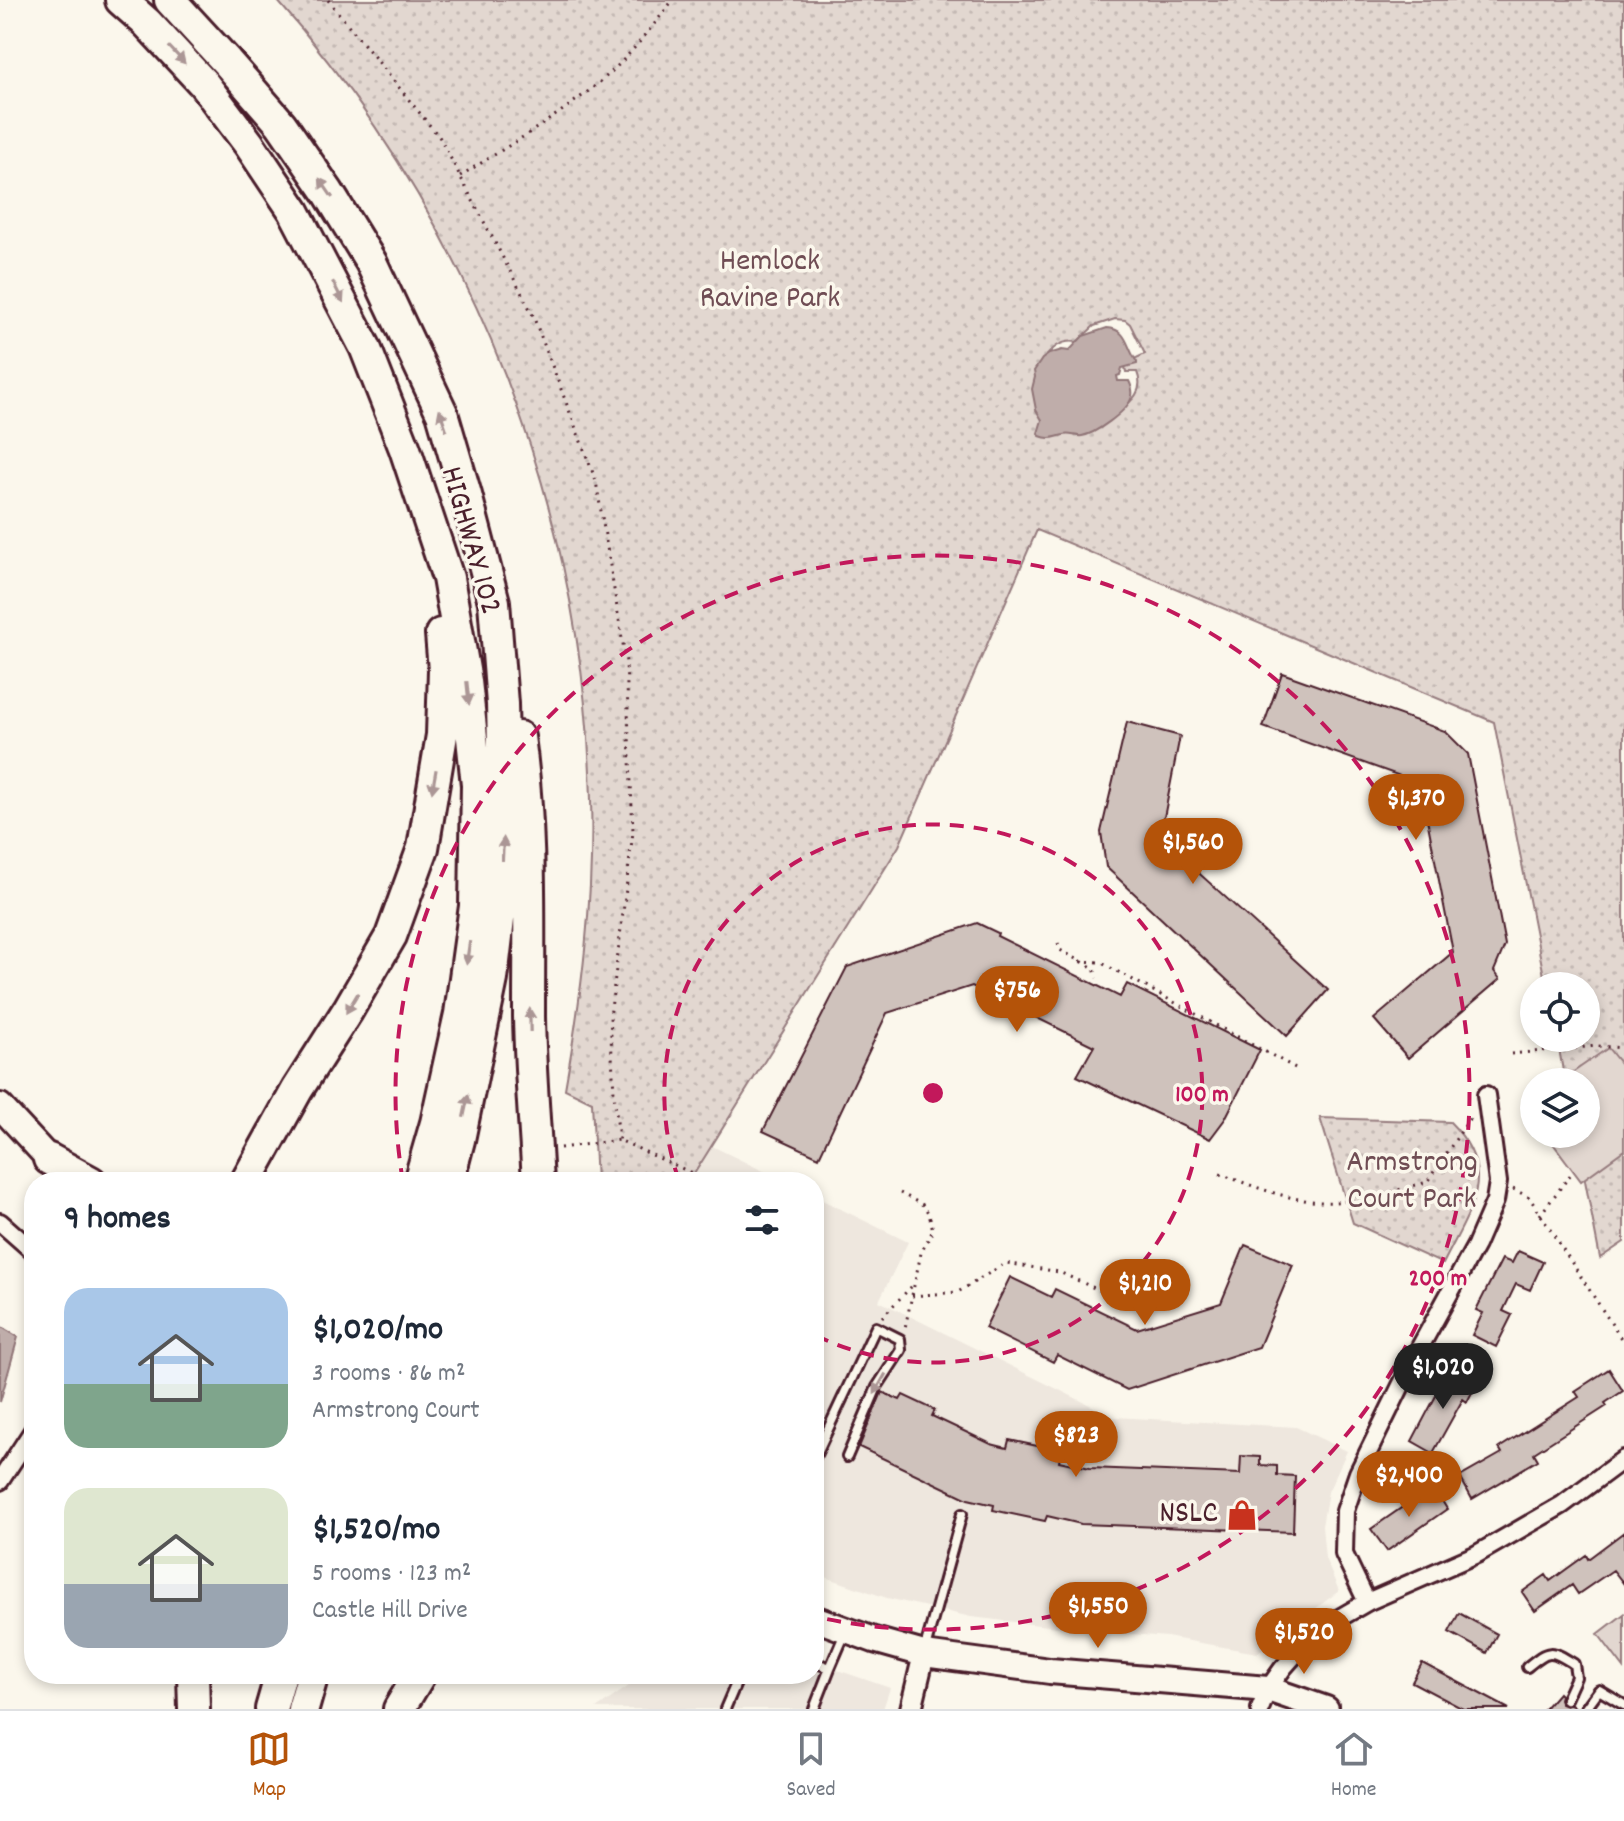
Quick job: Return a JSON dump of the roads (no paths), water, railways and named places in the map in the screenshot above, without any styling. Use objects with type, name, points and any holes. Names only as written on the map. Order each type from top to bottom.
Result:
[{"type":"highway","name":"HIGHWAY 102","points":[[121,0],[203,83],[294,211],[365,347],[405,449],[448,578],[466,681],[477,785],[475,906],[460,1014],[422,1172]]},
{"type":"highway","name":"HIGHWAY 102","points":[[170,0],[281,124],[371,262],[442,413],[494,602],[502,704],[505,825],[501,902],[492,979],[451,1172]]},
{"type":"highway","points":[[252,1170],[391,936],[423,848],[442,735],[444,670],[439,607],[424,509]]},
{"type":"highway","points":[[494,602],[513,691],[525,776],[529,1022],[537,1172]]},
{"type":"highway","points":[[49,1159],[73,1172]]},
{"type":"highway","points":[[193,1684],[194,1709]]},
{"type":"highway","points":[[271,1709],[278,1684]]},
{"type":"highway","points":[[303,1709],[310,1684]]},
{"type":"highway","points":[[399,1709],[414,1684]]},
{"type":"main road","points":[[0,1106],[64,1172]]},
{"type":"main road","points":[[824,1622],[924,1654],[1326,1709]]},
{"type":"street","points":[[1367,1602],[1344,1554],[1345,1511],[1358,1473],[1420,1347],[1476,1245],[1495,1201],[1498,1182],[1486,1095]]},
{"type":"street","points":[[0,1222],[24,1243]]},
{"type":"street","points":[[0,1481],[24,1444]]},
{"type":"street","points":[[1264,1699],[1283,1668],[1315,1632],[1367,1602],[1477,1554],[1562,1505],[1624,1459]]},
{"type":"street","points":[[911,1709],[924,1654]]},
{"type":"lane","points":[[824,1438],[876,1327],[900,1339],[901,1350],[877,1387],[847,1457]]},
{"type":"lane","points":[[924,1654],[962,1514]]},
{"type":"lane","points":[[824,1683],[846,1630]]},
{"type":"lane","points":[[1527,1667],[1543,1654],[1557,1653],[1574,1664],[1576,1677],[1566,1699]]},
{"type":"lane","points":[[824,1666],[830,1668]]},
{"type":"lane","points":[[725,1709],[736,1684]]},
{"type":"lane","points":[[814,1709],[824,1684]]},
{"type":"lane","points":[[1585,1709],[1599,1690],[1624,1705]]},
{"type":"place","name":"NSLC","points":[[1242,1515]]},
{"type":"park label","name":"Hemlock Ravine Park","points":[[770,282]]},
{"type":"park label","name":"Armstrong Court Park","points":[[1412,1182]]}]
